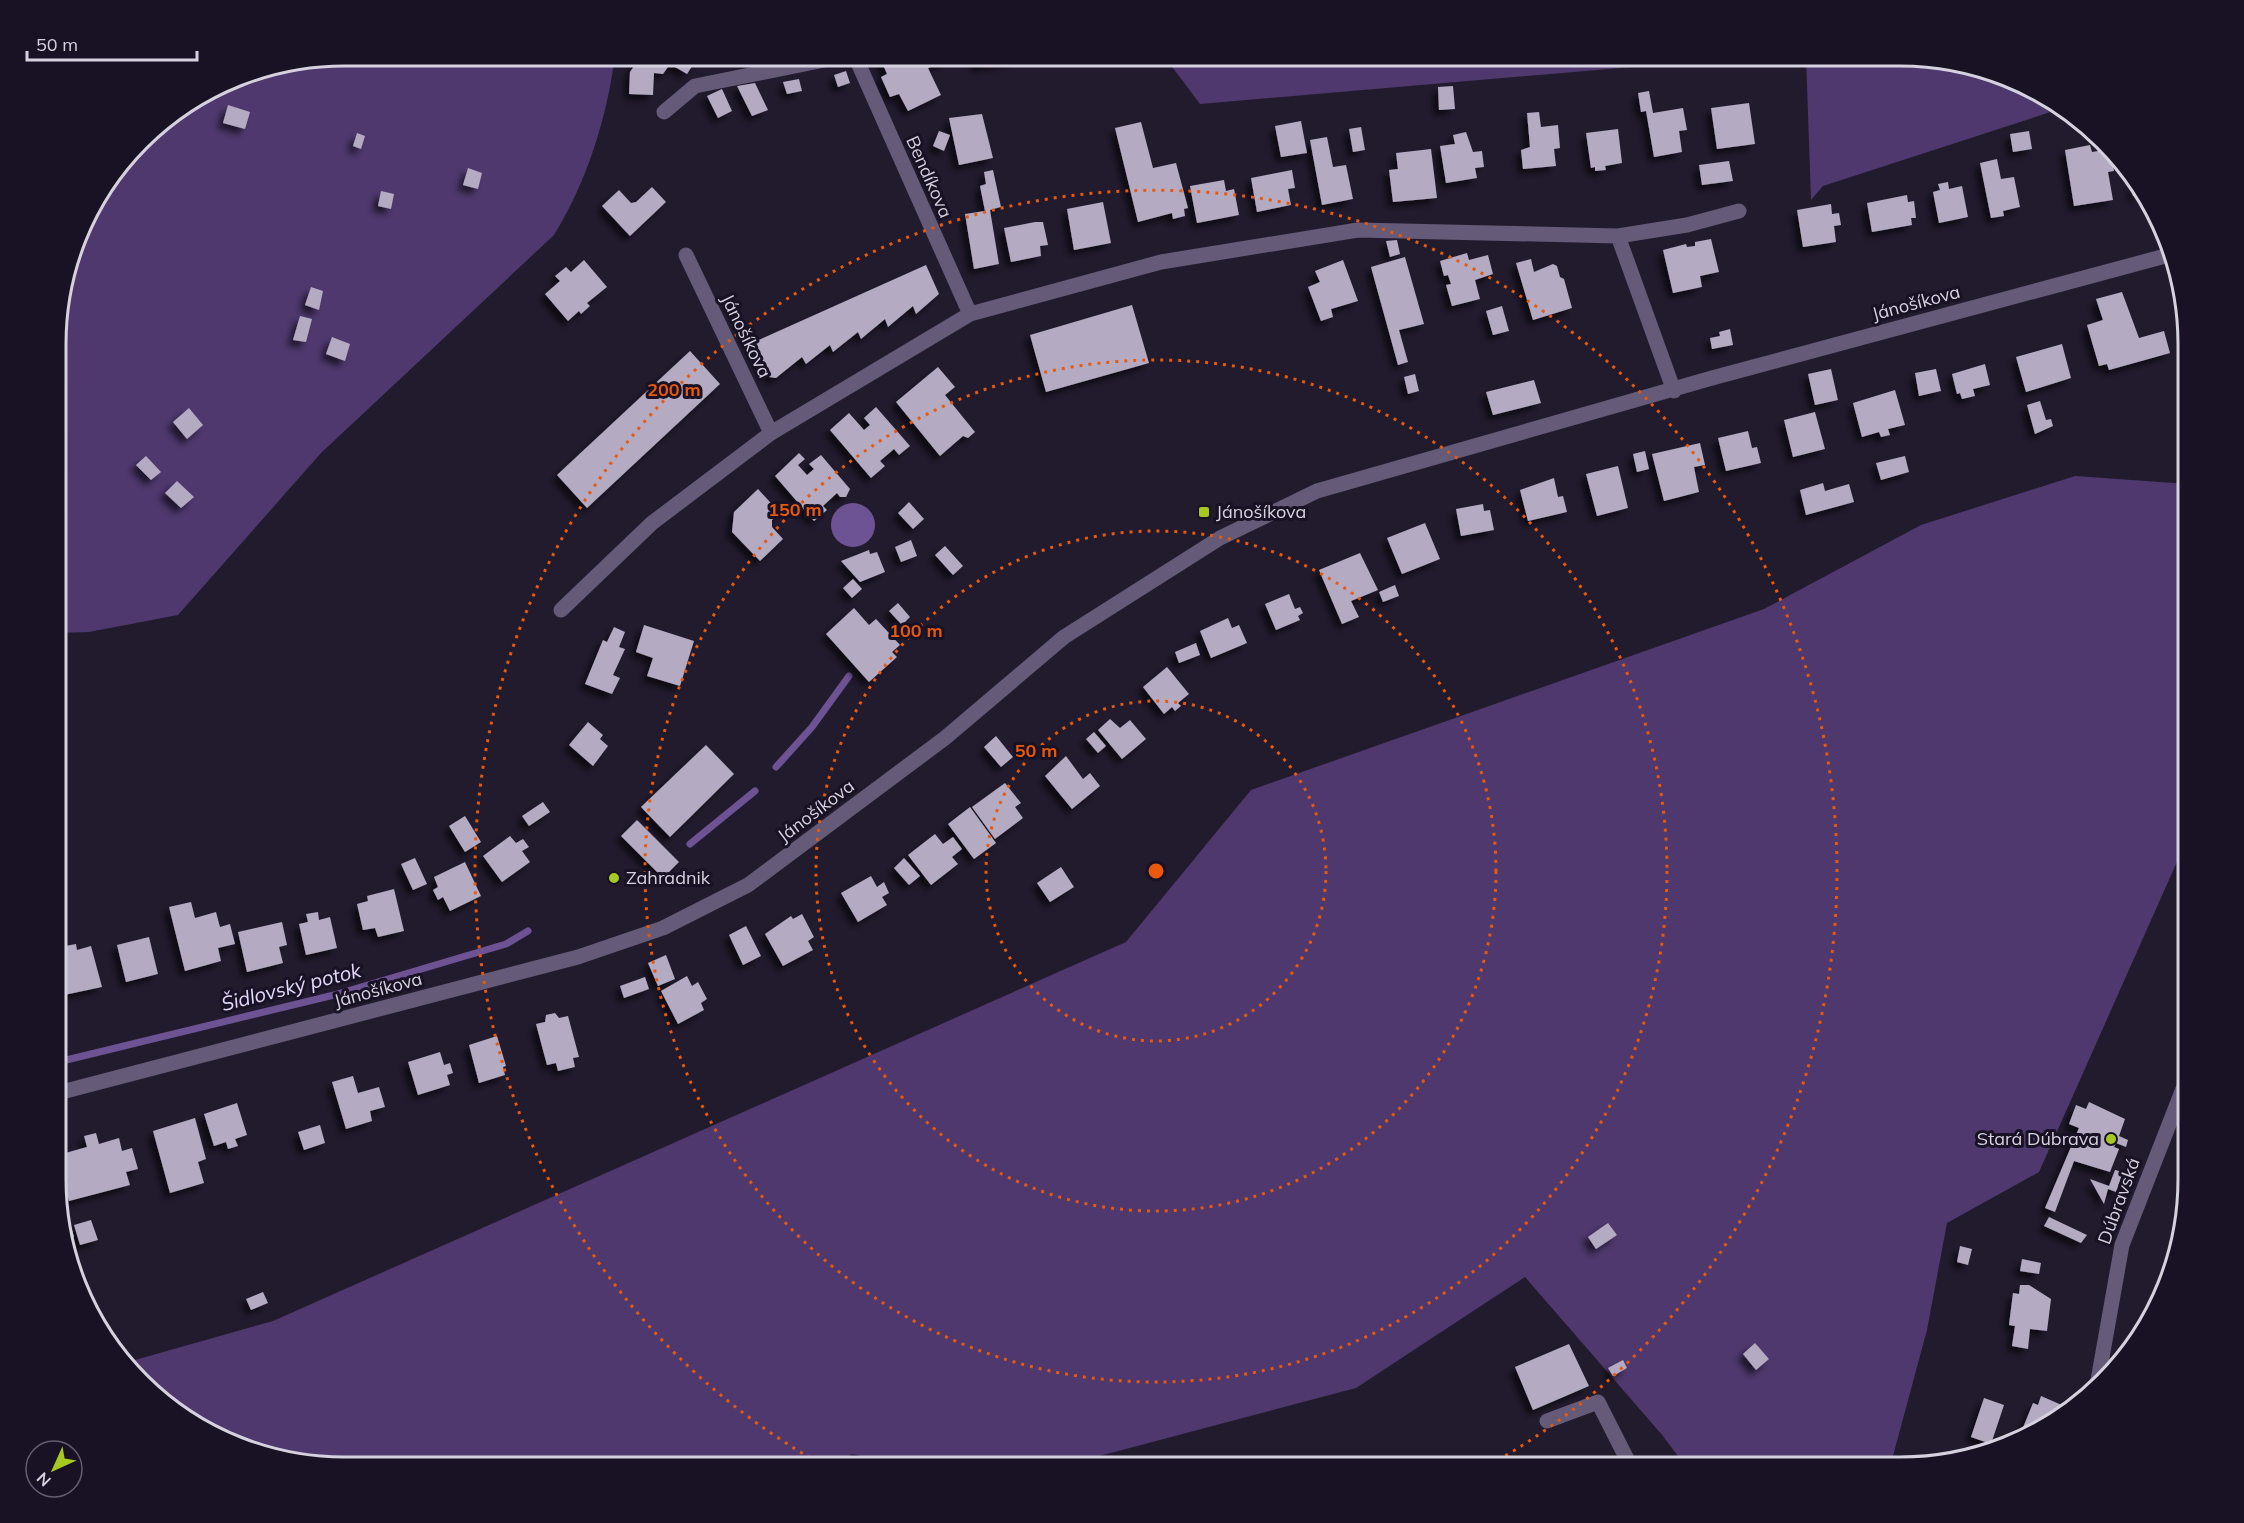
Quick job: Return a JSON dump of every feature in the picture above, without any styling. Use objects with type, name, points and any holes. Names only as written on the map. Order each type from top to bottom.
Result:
[{"type":"street","points":[[664,112],[695,86],[794,66]]},
{"type":"street","name":"Bendíkova","points":[[859,66],[970,314]]},
{"type":"street","points":[[561,610],[652,523],[771,433],[970,314],[1161,262],[1358,230],[1618,236],[1687,225],[1739,211]]},
{"type":"street","points":[[1618,236],[1674,391]]},
{"type":"street","name":"Jánošíkova","points":[[686,255],[771,433]]},
{"type":"street","name":"Jánošíkova","points":[[66,1091],[578,957],[663,928],[748,885],[945,738],[1064,637],[1220,538],[1317,491],[1674,391],[1712,378],[2164,256]]},
{"type":"street","name":"Dúbravská","points":[[2099,1373],[2122,1245],[2178,1102]]},
{"type":"street","points":[[1547,1421],[1598,1402],[1626,1457]]},
{"type":"shaded area","points":[[344,66],[613,66],[607,102],[586,171],[554,235],[321,453],[178,615],[89,632],[66,633],[68,308],[75,272],[95,221],[123,175],[147,147],[175,123],[205,103],[238,87],[290,71]]},
{"type":"shaded area","points":[[1172,66],[1644,66],[1200,104]]},
{"type":"shaded area","points":[[1806,66],[1900,66],[1954,71],[2006,87],[2052,112],[1823,186],[1811,200]]},
{"type":"shaded area","points":[[2075,476],[2178,483],[2178,859],[2039,1172],[1947,1223],[1927,1330],[1893,1457],[1679,1457],[1525,1277],[1356,1388],[1096,1457],[864,1457],[852,1454],[848,1457],[344,1457],[308,1455],[272,1448],[238,1436],[205,1420],[175,1400],[147,1376],[134,1360],[273,1321],[1126,942],[1251,790],[1764,609],[1921,525]]},
{"type":"shaded area","points":[[853,503],[868,510],[875,525],[868,540],[853,547],[838,540],[831,525],[838,510]]},
{"type":"building","points":[[634,66],[669,66],[663,74],[654,73],[653,95],[629,94],[630,72]]},
{"type":"building","points":[[673,66],[692,66],[687,74]]},
{"type":"building","points":[[884,66],[933,66],[928,68],[941,95],[908,111],[899,94],[890,97],[881,77],[887,74]]},
{"type":"building","points":[[846,71],[850,83],[838,87],[834,75]]},
{"type":"building","points":[[799,79],[802,91],[787,94],[783,82]]},
{"type":"building","points":[[755,83],[768,110],[752,116],[737,86]]},
{"type":"building","points":[[1453,86],[1455,109],[1439,110],[1438,87]]},
{"type":"building","points":[[722,89],[732,111],[718,118],[707,96]]},
{"type":"building","points":[[1649,91],[1653,113],[1683,108],[1687,130],[1679,131],[1682,152],[1654,157],[1646,111],[1641,112],[1638,93]]},
{"type":"building","points":[[1749,103],[1755,144],[1717,149],[1711,108]]},
{"type":"building","points":[[228,105],[250,112],[245,129],[223,123]]},
{"type":"building","points":[[1539,112],[1541,127],[1558,125],[1560,148],[1554,149],[1556,166],[1523,169],[1521,150],[1530,147],[1527,113]]},
{"type":"building","points":[[982,114],[993,158],[959,165],[949,118]]},
{"type":"building","points":[[1301,121],[1307,153],[1281,157],[1275,126]]},
{"type":"building","points":[[1141,122],[1153,168],[1176,163],[1188,208],[1184,209],[1185,216],[1173,219],[1172,213],[1138,222],[1115,128]]},
{"type":"building","points":[[1361,127],[1365,150],[1353,152],[1349,129]]},
{"type":"building","points":[[1618,129],[1622,163],[1605,166],[1606,170],[1595,171],[1595,167],[1591,168],[1586,133]]},
{"type":"building","points":[[939,131],[950,135],[944,151],[933,146]]},
{"type":"building","points":[[2029,131],[2032,149],[2013,152],[2010,134]]},
{"type":"building","points":[[1466,132],[1473,152],[1482,151],[1484,167],[1475,168],[1477,178],[1446,183],[1440,146],[1455,144],[1453,135]]},
{"type":"building","points":[[357,133],[365,136],[361,149],[353,146]]},
{"type":"building","points":[[1327,137],[1333,167],[1346,165],[1353,199],[1322,205],[1310,140]]},
{"type":"building","points":[[2090,145],[2092,152],[2100,151],[2113,166],[2114,171],[2108,172],[2113,200],[2074,206],[2065,150]]},
{"type":"building","points":[[1431,149],[1437,198],[1393,202],[1389,170],[1398,169],[1396,153]]},
{"type":"building","points":[[1997,159],[2001,179],[2014,177],[2020,207],[2003,211],[2004,216],[1991,218],[1980,163]]},
{"type":"building","points":[[1729,161],[1733,181],[1702,185],[1699,165]]},
{"type":"building","points":[[468,168],[482,173],[478,189],[463,185]]},
{"type":"building","points":[[993,170],[1001,207],[990,210],[999,264],[974,269],[965,214],[985,211],[980,186],[986,184],[984,172]]},
{"type":"building","points":[[1292,170],[1295,188],[1288,189],[1291,205],[1257,212],[1251,178]]},
{"type":"building","points":[[1224,180],[1226,191],[1234,189],[1239,215],[1197,223],[1190,186]]},
{"type":"building","points":[[1948,182],[1949,189],[1962,186],[1968,217],[1939,223],[1933,192],[1940,190],[1938,184]]},
{"type":"building","points":[[652,187],[666,202],[630,236],[602,206],[619,190],[631,203],[636,202]]},
{"type":"building","points":[[381,191],[394,194],[391,209],[378,206]]},
{"type":"building","points":[[1907,195],[1908,202],[1914,201],[1916,218],[1911,218],[1912,225],[1872,232],[1867,203]]},
{"type":"building","points":[[1103,202],[1111,243],[1074,250],[1067,209]]},
{"type":"building","points":[[1831,204],[1832,214],[1839,213],[1841,225],[1834,226],[1836,242],[1803,247],[1797,210]]},
{"type":"building","points":[[1043,222],[1048,245],[1040,246],[1041,256],[1011,262],[1004,228]]},
{"type":"building","points":[[1711,239],[1719,272],[1700,276],[1702,287],[1673,293],[1663,250],[1686,244],[1687,247],[1695,246],[1695,242]]},
{"type":"building","points":[[1397,240],[1400,254],[1390,257],[1386,241]]},
{"type":"building","points":[[1467,253],[1469,260],[1488,255],[1493,274],[1475,280],[1480,299],[1452,306],[1446,285],[1451,284],[1448,275],[1444,276],[1440,261]]},
{"type":"building","points":[[1405,257],[1424,324],[1399,330],[1408,362],[1398,365],[1371,267]]},
{"type":"building","points":[[1531,259],[1534,272],[1553,264],[1557,266],[1560,277],[1564,279],[1572,308],[1533,320],[1516,263]]},
{"type":"building","points":[[584,260],[607,287],[587,303],[590,306],[581,314],[579,311],[568,321],[545,294],[560,281],[555,276],[566,267],[571,272]]},
{"type":"building","points":[[1343,260],[1358,301],[1331,309],[1333,317],[1321,321],[1308,287],[1320,282],[1315,271]]},
{"type":"building","points":[[926,265],[939,294],[916,314],[913,306],[888,327],[885,319],[861,339],[858,332],[833,352],[830,345],[806,364],[802,357],[776,378],[769,377],[752,343]]},
{"type":"building","points":[[311,287],[323,291],[319,310],[305,305]]},
{"type":"building","points":[[2122,292],[2139,338],[2164,331],[2170,353],[2109,370],[2107,364],[2099,366],[2087,325],[2103,320],[2096,299]]},
{"type":"building","points":[[1132,305],[1149,363],[1046,392],[1030,335]]},
{"type":"building","points":[[1502,306],[1509,331],[1493,335],[1486,311]]},
{"type":"building","points":[[300,316],[312,319],[306,342],[293,340]]},
{"type":"building","points":[[1730,329],[1733,345],[1712,349],[1710,338],[1720,336],[1719,332]]},
{"type":"building","points":[[332,337],[350,344],[345,361],[326,354]]},
{"type":"building","points":[[2062,344],[2071,378],[2026,392],[2016,357]]},
{"type":"building","points":[[690,351],[720,384],[587,508],[557,475]]},
{"type":"building","points":[[1985,364],[1990,385],[1973,389],[1975,396],[1962,399],[1960,393],[1957,394],[1952,374]]},
{"type":"building","points":[[938,367],[955,387],[945,395],[975,432],[968,438],[963,436],[940,456],[896,402]]},
{"type":"building","points":[[1831,369],[1838,400],[1815,405],[1808,374]]},
{"type":"building","points":[[1936,369],[1941,391],[1919,396],[1915,373]]},
{"type":"building","points":[[1415,374],[1419,391],[1408,394],[1404,377]]},
{"type":"building","points":[[1534,380],[1541,403],[1493,415],[1486,392]]},
{"type":"building","points":[[1895,390],[1905,425],[1888,429],[1890,435],[1881,437],[1879,432],[1862,437],[1853,403]]},
{"type":"building","points":[[2040,401],[2046,420],[2051,419],[2053,426],[2035,434],[2027,405]]},
{"type":"building","points":[[876,407],[910,446],[899,455],[894,449],[880,461],[885,466],[871,478],[830,430],[849,413],[864,430],[870,425],[864,418]]},
{"type":"building","points":[[189,408],[203,425],[187,439],[173,422]]},
{"type":"building","points":[[1815,412],[1825,449],[1793,457],[1784,420]]},
{"type":"building","points":[[1748,431],[1752,448],[1757,447],[1761,463],[1726,471],[1718,438]]},
{"type":"building","points":[[1700,443],[1705,465],[1694,467],[1699,492],[1664,501],[1652,454]]},
{"type":"building","points":[[1645,451],[1649,469],[1637,472],[1633,454]]},
{"type":"building","points":[[799,453],[805,459],[798,465],[807,475],[814,469],[809,464],[821,455],[850,489],[846,497],[840,497],[837,493],[823,506],[827,510],[814,521],[775,476]]},
{"type":"building","points":[[146,456],[161,472],[151,480],[136,465]]},
{"type":"building","points":[[1905,456],[1909,472],[1881,480],[1876,463]]},
{"type":"building","points":[[1618,466],[1628,508],[1597,516],[1586,474]]},
{"type":"building","points":[[1554,478],[1558,497],[1563,496],[1567,512],[1528,521],[1520,490]]},
{"type":"building","points":[[177,481],[194,497],[181,508],[165,493]]},
{"type":"building","points":[[1823,483],[1825,491],[1849,484],[1854,502],[1806,515],[1800,490]]},
{"type":"building","points":[[758,489],[780,513],[772,520],[772,527],[783,539],[760,561],[732,532],[734,512]]},
{"type":"building","points":[[909,502],[924,519],[913,529],[898,513]]},
{"type":"building","points":[[1483,504],[1484,511],[1490,510],[1494,530],[1461,536],[1456,509]]},
{"type":"building","points":[[1425,523],[1440,559],[1402,574],[1387,538]]},
{"type":"building","points":[[911,540],[917,556],[901,562],[895,547]]},
{"type":"building","points":[[945,546],[963,566],[953,575],[935,555]]},
{"type":"building","points":[[869,550],[870,554],[877,552],[885,572],[860,582],[841,561]]},
{"type":"building","points":[[1360,553],[1378,590],[1351,601],[1359,617],[1342,624],[1319,570]]},
{"type":"building","points":[[853,579],[862,589],[852,598],[843,588]]},
{"type":"building","points":[[1395,585],[1399,596],[1383,602],[1379,592]]},
{"type":"building","points":[[1289,594],[1295,609],[1300,607],[1303,613],[1298,616],[1300,620],[1276,630],[1265,604]]},
{"type":"building","points":[[898,603],[910,617],[902,625],[889,611]]},
{"type":"building","points":[[854,608],[869,625],[876,619],[900,645],[892,652],[897,657],[869,682],[826,634]]},
{"type":"building","points":[[1228,618],[1232,628],[1239,625],[1247,643],[1211,658],[1200,631]]},
{"type":"building","points":[[644,625],[694,641],[680,686],[647,676],[653,658],[636,652]]},
{"type":"building","points":[[614,627],[625,632],[619,647],[625,649],[613,675],[620,678],[612,694],[585,684],[603,640],[607,642]]},
{"type":"building","points":[[1196,643],[1200,655],[1179,663],[1175,652]]},
{"type":"building","points":[[1167,667],[1189,694],[1178,703],[1181,706],[1175,711],[1172,707],[1164,714],[1143,687]]},
{"type":"building","points":[[1110,719],[1120,728],[1130,720],[1146,739],[1122,759],[1098,730]]},
{"type":"building","points":[[588,722],[603,735],[600,739],[608,746],[593,766],[569,745]]},
{"type":"building","points":[[1094,732],[1106,746],[1098,753],[1086,739]]},
{"type":"building","points":[[996,736],[1013,757],[1001,767],[984,747]]},
{"type":"building","points":[[706,745],[734,774],[670,837],[641,807]]},
{"type":"building","points":[[1066,756],[1083,779],[1090,773],[1100,786],[1072,809],[1045,776]]},
{"type":"building","points":[[1005,783],[1021,803],[1015,807],[1023,818],[995,839],[972,807]]},
{"type":"building","points":[[543,802],[550,812],[529,826],[522,816]]},
{"type":"building","points":[[970,807],[996,843],[974,859],[948,824]]},
{"type":"building","points":[[465,816],[481,842],[465,852],[449,826]]},
{"type":"building","points":[[637,820],[679,862],[663,878],[621,836]]},
{"type":"building","points":[[935,834],[943,844],[953,837],[962,849],[952,857],[958,864],[931,885],[908,855]]},
{"type":"building","points":[[510,836],[516,843],[523,839],[529,847],[522,851],[530,862],[502,882],[483,856]]},
{"type":"building","points":[[415,858],[427,884],[413,890],[401,864]]},
{"type":"building","points":[[904,858],[920,876],[909,885],[894,868]]},
{"type":"building","points":[[465,862],[481,896],[450,911],[443,897],[438,900],[433,890],[438,887],[434,877]]},
{"type":"building","points":[[1061,867],[1074,887],[1050,902],[1037,883]]},
{"type":"building","points":[[871,876],[877,887],[884,882],[889,893],[882,897],[887,905],[858,922],[841,893]]},
{"type":"building","points":[[394,889],[404,931],[378,937],[375,928],[363,930],[357,904],[368,901],[367,896]]},
{"type":"building","points":[[191,902],[195,918],[216,912],[220,927],[230,924],[235,944],[218,948],[221,961],[185,971],[169,907]]},
{"type":"building","points":[[318,912],[319,920],[330,917],[337,948],[306,955],[299,924],[308,922],[306,914]]},
{"type":"building","points":[[802,914],[814,937],[808,941],[813,950],[783,966],[765,934],[791,916],[793,919]]},
{"type":"building","points":[[282,922],[287,945],[279,947],[283,963],[247,972],[238,932]]},
{"type":"building","points":[[746,926],[761,956],[743,965],[729,935]]},
{"type":"building","points":[[149,937],[158,974],[126,982],[117,945]]},
{"type":"building","points":[[76,944],[77,950],[91,946],[102,987],[66,995],[66,946]]},
{"type":"building","points":[[666,955],[675,979],[658,986],[648,963]]},
{"type":"building","points":[[687,976],[692,986],[698,982],[707,999],[701,1003],[704,1010],[678,1024],[661,991]]},
{"type":"building","points":[[645,977],[649,989],[624,998],[620,986]]},
{"type":"building","points":[[555,1013],[559,1018],[568,1016],[579,1057],[573,1058],[575,1067],[558,1071],[556,1063],[547,1065],[536,1024],[545,1022],[546,1015]]},
{"type":"building","points":[[497,1036],[506,1066],[503,1067],[505,1075],[479,1083],[469,1045]]},
{"type":"building","points":[[440,1052],[444,1065],[450,1063],[453,1073],[447,1075],[450,1085],[418,1095],[408,1062]]},
{"type":"building","points":[[353,1076],[358,1093],[379,1087],[385,1107],[370,1111],[372,1121],[346,1129],[332,1082]]},
{"type":"building","points":[[2089,1102],[2125,1119],[2119,1136],[2128,1140],[2126,1147],[2116,1143],[2114,1147],[2119,1149],[2110,1172],[2074,1161],[2055,1212],[2045,1208],[2079,1128],[2069,1124],[2076,1105],[2086,1109]]},
{"type":"building","points":[[237,1103],[247,1135],[235,1139],[238,1146],[228,1149],[226,1142],[214,1146],[204,1114]]},
{"type":"building","points":[[195,1118],[206,1159],[198,1162],[204,1183],[170,1193],[153,1131]]},
{"type":"building","points":[[320,1125],[325,1143],[304,1150],[298,1132]]},
{"type":"building","points":[[96,1133],[99,1144],[119,1138],[122,1151],[132,1148],[138,1169],[126,1172],[130,1185],[69,1201],[66,1153],[87,1147],[84,1136]]},
{"type":"building","points":[[2115,1170],[2123,1172],[2116,1192],[2108,1189],[2104,1204],[2090,1179],[2109,1186]]},
{"type":"building","points":[[68,1217],[74,1237],[72,1238]]},
{"type":"building","points":[[2049,1217],[2087,1235],[2081,1243],[2044,1226]]},
{"type":"building","points":[[91,1220],[98,1240],[80,1245],[74,1225]]},
{"type":"building","points":[[1608,1223],[1617,1235],[1596,1249],[1588,1237]]},
{"type":"building","points":[[1960,1246],[1972,1249],[1968,1265],[1957,1262]]},
{"type":"building","points":[[2022,1259],[2041,1263],[2039,1274],[2020,1271]]},
{"type":"building","points":[[2020,1285],[2029,1285],[2051,1299],[2047,1331],[2030,1329],[2028,1349],[2012,1346],[2015,1326],[2009,1325],[2013,1293],[2019,1294]]},
{"type":"building","points":[[263,1292],[268,1303],[251,1310],[246,1299]]},
{"type":"building","points":[[1755,1343],[1769,1359],[1756,1370],[1743,1354]]},
{"type":"building","points":[[1569,1344],[1589,1386],[1533,1410],[1515,1367]]},
{"type":"building","points":[[1623,1360],[1627,1368],[1613,1376],[1608,1368]]},
{"type":"building","points":[[2041,1396],[2062,1405],[2023,1428],[2033,1403],[2038,1405]]},
{"type":"building","points":[[1984,1398],[2004,1405],[1992,1441],[1987,1443],[1971,1437]]},
{"type":"waterway","name":"Šidlovský potok","points":[[776,767],[812,727],[849,676]]},
{"type":"waterway","name":"Šidlovský potok","points":[[690,844],[755,791]]},
{"type":"waterway","name":"Šidlovský potok","points":[[66,1060],[334,995],[506,944],[528,931]]},
{"type":"place","name":"Jánošíkova","points":[[1204,512]]},
{"type":"place","name":"Zahradnik","points":[[614,878]]},
{"type":"place","name":"Stará Dúbrava","points":[[2111,1139]]}]
